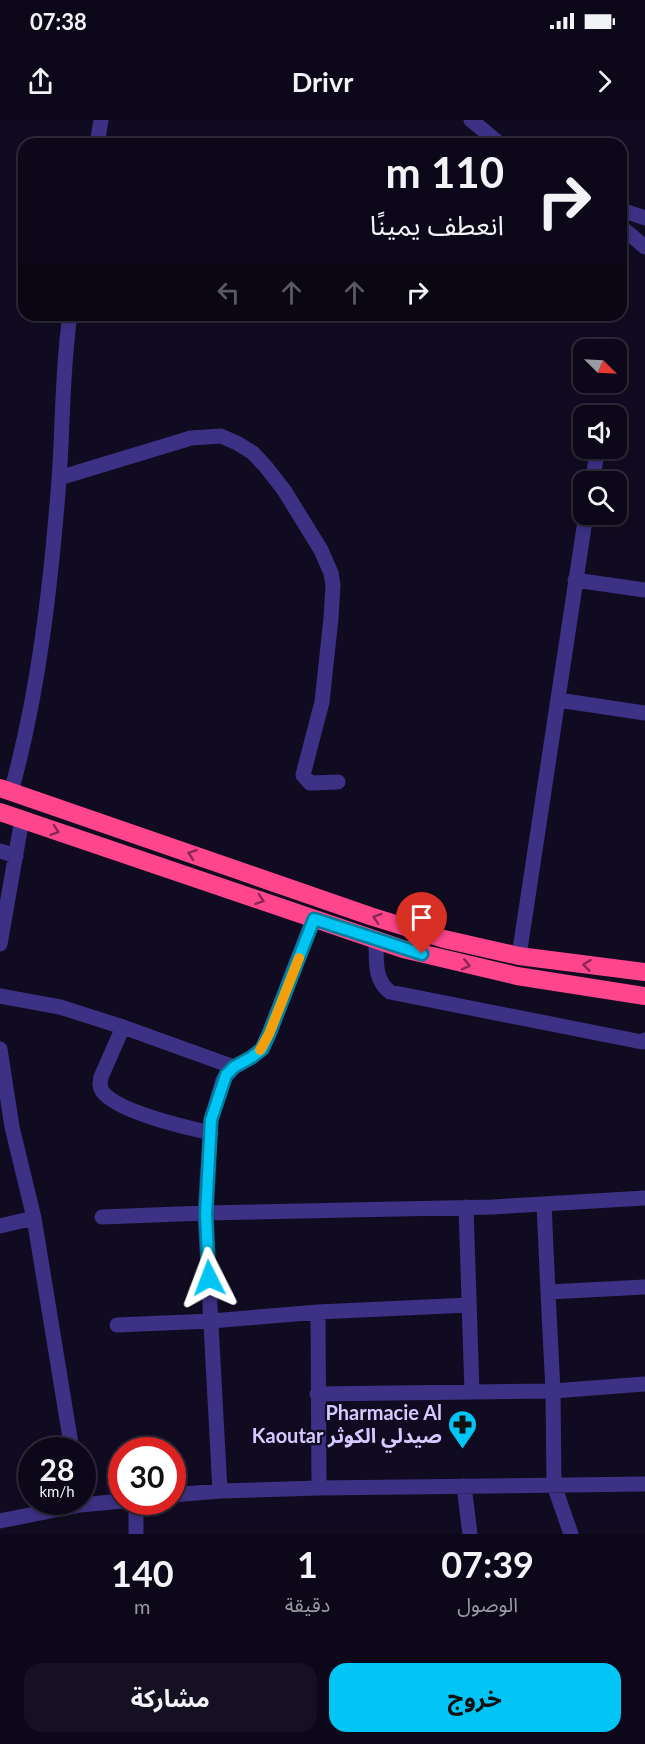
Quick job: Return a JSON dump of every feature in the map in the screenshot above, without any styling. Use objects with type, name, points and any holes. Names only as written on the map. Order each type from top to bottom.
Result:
[{"type":"highway","points":[[5,790],[407,928],[519,956],[645,972]]},
{"type":"highway","points":[[0,812],[376,940],[441,959],[517,976],[645,996]]},
{"type":"street","points":[[98,138],[101,120]]},
{"type":"street","points":[[471,120],[493,138]]},
{"type":"street","points":[[627,212],[645,218]]},
{"type":"street","points":[[627,232],[645,247]]},
{"type":"street","points":[[5,790],[18,767],[36,676],[59,478],[60,436],[70,321]]},
{"type":"street","points":[[59,478],[192,438],[206,436],[221,436],[237,443],[253,453],[266,466],[321,550],[331,573],[333,585],[331,618],[322,702],[303,775],[310,783],[338,782]]},
{"type":"street","points":[[519,956],[584,525]]},
{"type":"street","points":[[575,580],[645,590]]},
{"type":"street","points":[[558,700],[645,713]]},
{"type":"street","points":[[0,944],[22,819]]},
{"type":"street","points":[[0,851],[16,856]]},
{"type":"street","points":[[220,1491],[206,1214],[211,1120],[223,1080],[234,1067],[262,1049],[314,919]]},
{"type":"street","points":[[376,940],[377,974],[383,987],[390,992],[642,1042],[645,1040]]},
{"type":"street","points":[[0,996],[60,1007],[234,1067]]},
{"type":"street","points":[[123,1027],[100,1077],[99,1084],[102,1090],[114,1101],[132,1110],[170,1123],[211,1133]]},
{"type":"street","points":[[0,1048],[12,1127],[34,1218],[70,1437]]},
{"type":"street","points":[[102,1217],[466,1207],[645,1198]]},
{"type":"street","points":[[544,1204],[553,1391],[554,1485],[571,1534]]},
{"type":"street","points":[[466,1207],[472,1392]]},
{"type":"street","points":[[0,1226],[34,1218]]},
{"type":"street","points":[[548,1292],[645,1287]]},
{"type":"street","points":[[117,1325],[469,1305]]},
{"type":"street","points":[[318,1312],[319,1488]]},
{"type":"street","points":[[317,1394],[553,1391],[645,1384]]},
{"type":"street","points":[[186,1495],[220,1491],[319,1488],[645,1484]]},
{"type":"street","points":[[464,1486],[470,1534]]},
{"type":"street","points":[[0,1521],[27,1515]]},
{"type":"street","points":[[135,1534],[136,1515]]},
{"type":"slow traffic","points":[[260,1050],[269,1034],[299,958]]},
{"type":"place","name":"Pharmacie Al Kaoutar صيدلي الكوثر","points":[[463,1450]]},
{"type":"route","points":[[209,1278],[206,1214],[211,1120],[223,1080],[228,1072],[262,1049],[314,919],[422,954]]}]
